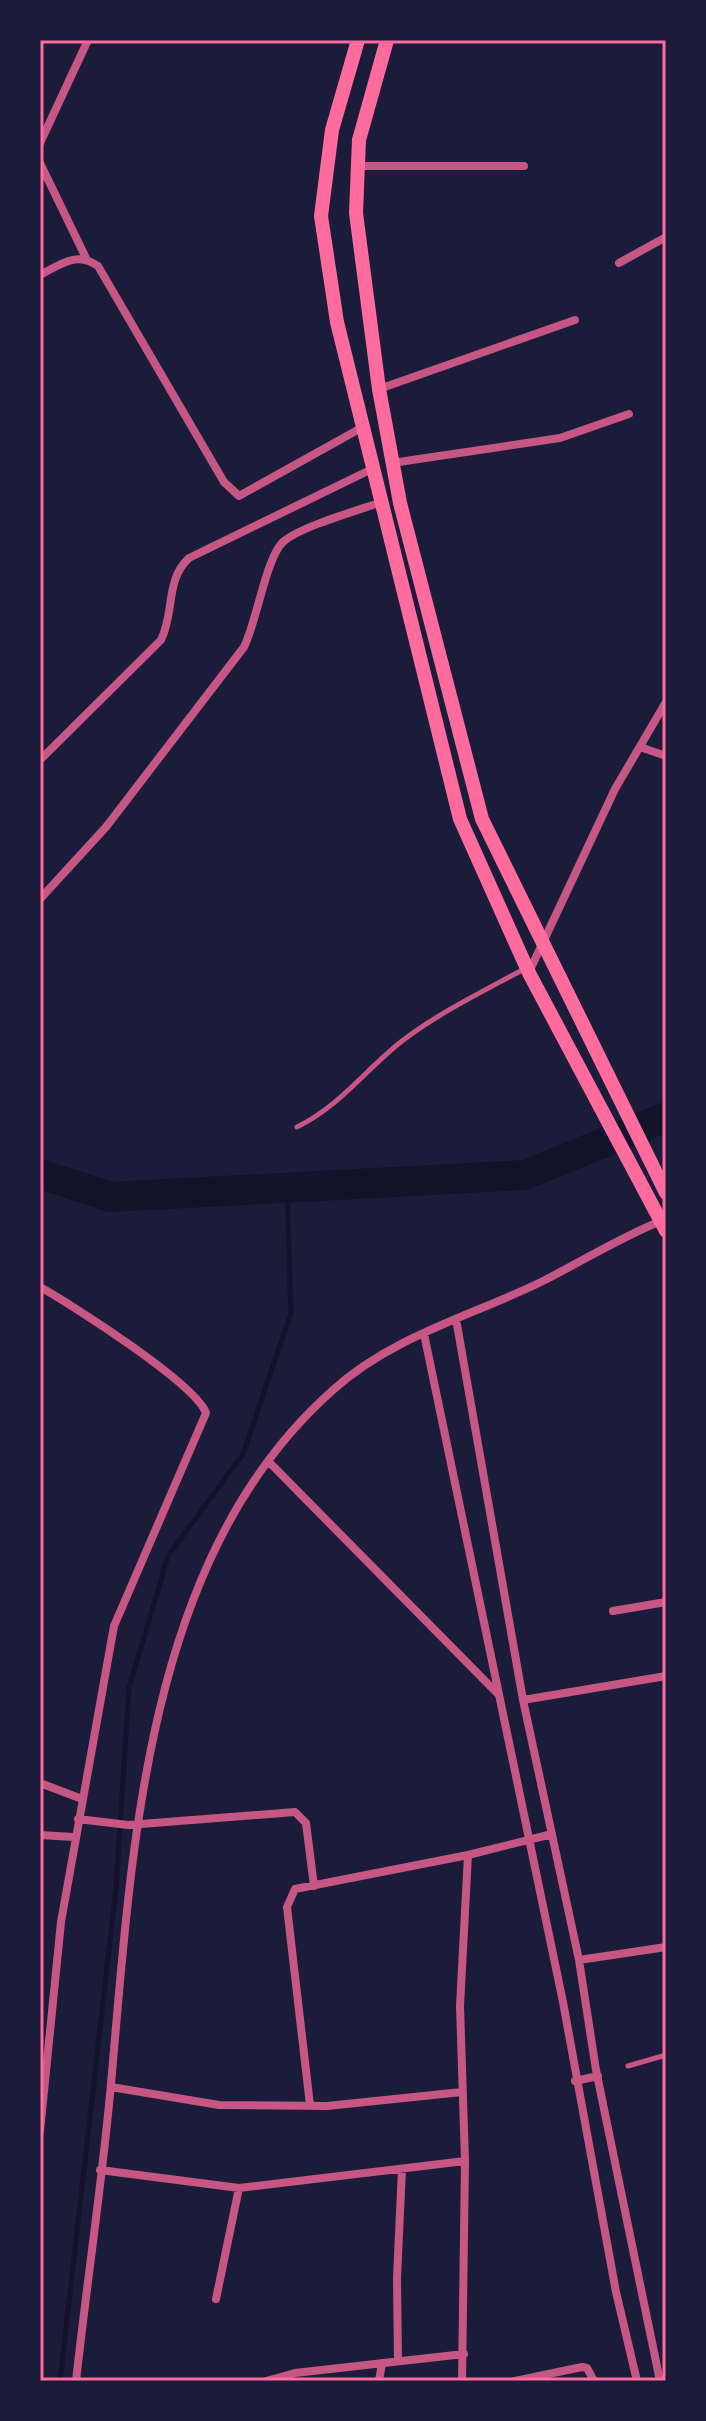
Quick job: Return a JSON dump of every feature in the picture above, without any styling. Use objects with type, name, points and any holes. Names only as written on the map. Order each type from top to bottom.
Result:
[{"type":"main road","points":[[358,40],[332,130],[321,216],[337,322],[460,819],[528,970],[662,1223]]},
{"type":"main road","points":[[387,40],[359,140],[356,213],[392,463],[482,819],[666,1193]]},
{"type":"main road","points":[[500,909],[522,901]]},
{"type":"street","points":[[40,143],[88,40]]},
{"type":"street","points":[[40,163],[86,258],[98,266],[231,492],[239,496],[246,494],[363,427]]},
{"type":"street","points":[[358,166],[524,166]]},
{"type":"street","points":[[619,263],[666,237]]},
{"type":"street","points":[[40,275],[73,259],[86,258]]},
{"type":"street","points":[[379,389],[575,320]]},
{"type":"street","points":[[392,463],[560,438],[629,414]]},
{"type":"street","points":[[41,758],[161,640],[169,618],[172,584],[179,567],[189,558],[372,469]]},
{"type":"street","points":[[40,899],[106,827],[244,647],[256,622],[273,557],[284,541],[382,502]]},
{"type":"street","points":[[528,970],[543,946],[615,789],[666,702]]},
{"type":"street","points":[[640,747],[666,756]]},
{"type":"street","points":[[76,2381],[151,1736],[215,1551],[281,1442],[334,1388],[381,1355],[662,1223]]},
{"type":"street","points":[[40,1287],[126,1343],[194,1395],[206,1413],[114,1626],[61,1922],[40,2131]]},
{"type":"street","points":[[452,1321],[548,1834],[579,1960],[595,2077],[660,2381]]},
{"type":"street","points":[[424,1334],[563,2002],[616,2292],[637,2381]]},
{"type":"street","points":[[268,1461],[499,1695]]},
{"type":"street","points":[[613,1611],[666,1602]]},
{"type":"street","points":[[523,1700],[666,1676]]},
{"type":"street","points":[[40,1783],[82,1799]]},
{"type":"street","points":[[78,1819],[128,1825],[295,1812],[306,1823],[314,1886]]},
{"type":"street","points":[[310,2105],[287,1907],[295,1889],[468,1855],[548,1834]]},
{"type":"street","points":[[40,1835],[74,1837]]},
{"type":"street","points":[[462,2381],[465,2161],[460,2006],[468,1855]]},
{"type":"street","points":[[579,1960],[666,1947]]},
{"type":"street","points":[[577,2081],[595,2077]]},
{"type":"street","points":[[111,2087],[219,2105],[351,2104],[462,2092]]},
{"type":"street","points":[[100,2170],[239,2188],[465,2161]]},
{"type":"street","points":[[398,2361],[397,2278],[402,2169]]},
{"type":"street","points":[[216,2299],[239,2188]]},
{"type":"street","points":[[266,2381],[274,2376],[464,2354]]},
{"type":"street","points":[[379,2381],[382,2363]]},
{"type":"street","points":[[515,2381],[582,2367],[587,2368],[594,2381]]},
{"type":"street","points":[[322,2370],[322,2381]]},
{"type":"lane","points":[[297,1127],[332,1107],[378,1062],[424,1025],[528,970]]},
{"type":"lane","points":[[628,2066],[666,2055]]},
{"type":"waterway","points":[[40,1174],[111,1197],[525,1175],[666,1117]]},
{"type":"waterway","points":[[60,2381],[116,1888],[129,1688],[168,1556],[243,1454],[291,1313],[287,1188]]}]
